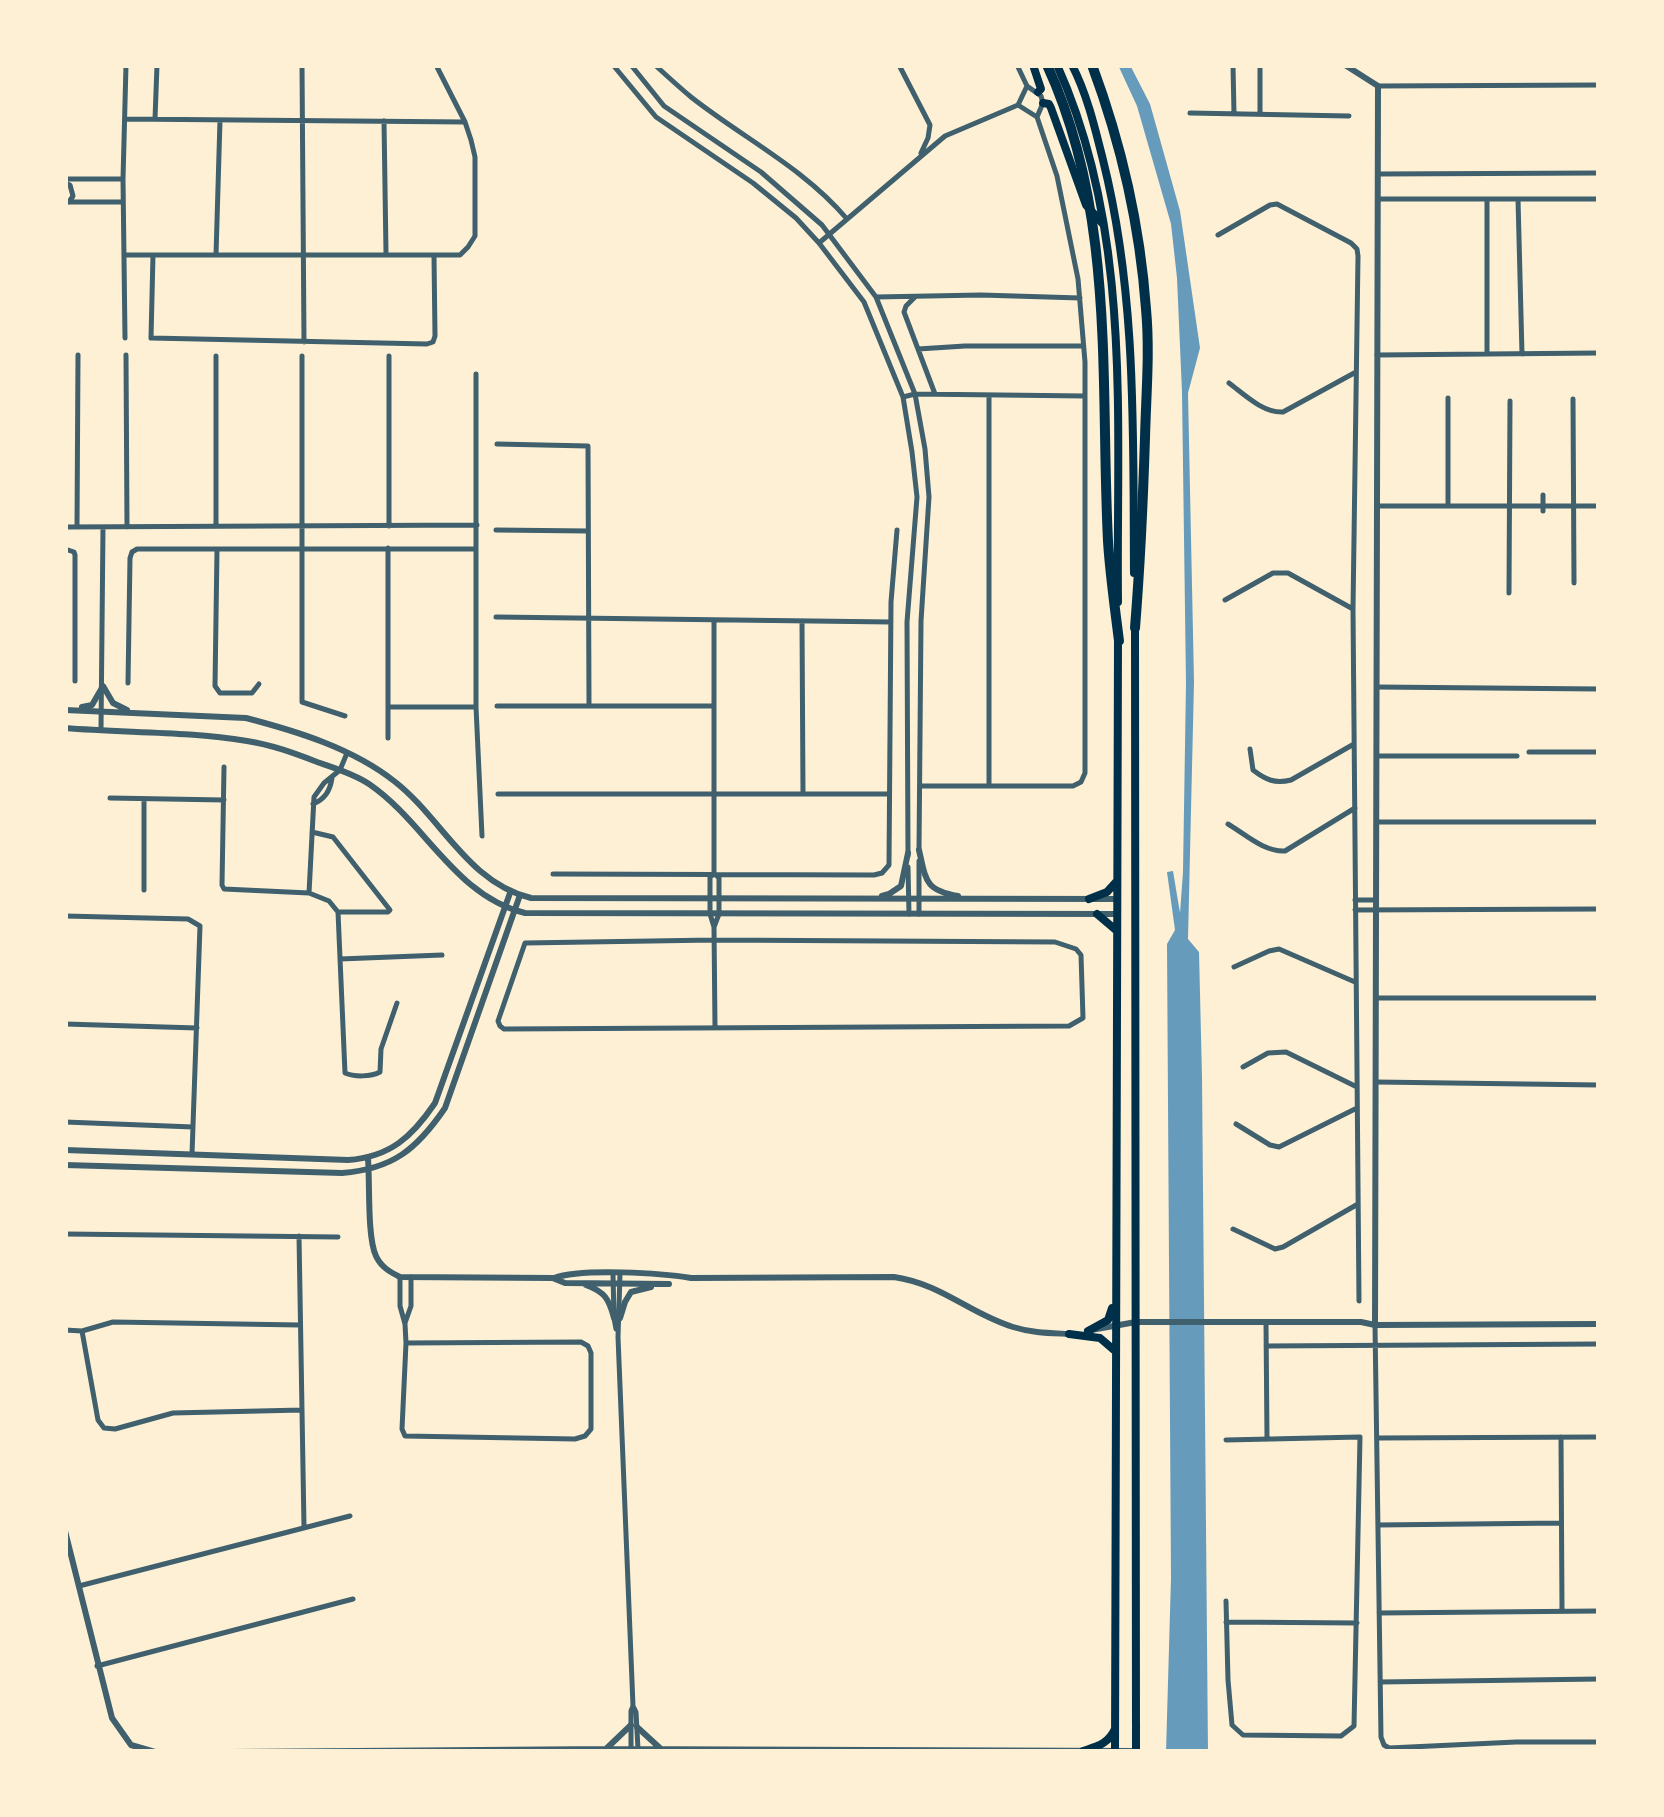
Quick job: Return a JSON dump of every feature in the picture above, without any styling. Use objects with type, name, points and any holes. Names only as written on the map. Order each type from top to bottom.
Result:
[{"type":"highway","points":[[1047,65],[1088,192],[1104,354],[1108,543],[1118,640]]},
{"type":"highway","points":[[1092,65],[1112,119],[1134,216],[1146,309],[1142,532],[1134,628]]},
{"type":"main road","points":[[1034,65],[1042,87],[1038,92]]},
{"type":"main road","points":[[1057,65],[1081,126],[1104,224],[1114,301],[1118,388],[1116,1751]]},
{"type":"main road","points":[[1072,65],[1094,124],[1110,186],[1128,297],[1132,374],[1136,1751]]},
{"type":"main road","points":[[1043,103],[1051,108],[1086,205],[1104,224]]},
{"type":"main road","points":[[1089,899],[1107,892],[1117,881]]},
{"type":"main road","points":[[1117,899],[1134,914]]},
{"type":"main road","points":[[1117,914],[1134,899]]},
{"type":"main road","points":[[1096,914],[1117,931]]},
{"type":"main road","points":[[1088,1331],[1108,1320],[1116,1297]]},
{"type":"main road","points":[[1070,1334],[1100,1338],[1116,1354]]},
{"type":"main road","points":[[1085,1751],[1110,1739],[1116,1728]]},
{"type":"street","points":[[125,338],[126,65]]},
{"type":"street","points":[[156,119],[157,65]]},
{"type":"street","points":[[302,65],[304,342]]},
{"type":"street","points":[[124,255],[460,254],[475,236],[474,157],[465,122],[436,65]]},
{"type":"street","points":[[613,65],[656,117],[753,184],[796,218],[819,243],[864,302],[902,397],[916,498],[908,622],[909,914]]},
{"type":"street","points":[[632,65],[664,106],[761,172],[804,207],[829,234],[876,297],[915,394],[929,497],[920,621],[919,914]]},
{"type":"street","points":[[656,65],[692,98],[788,165],[847,219]]},
{"type":"street","points":[[899,65],[930,125],[919,156]]},
{"type":"street","points":[[1017,65],[1027,86],[1038,92],[1043,103],[1037,117]]},
{"type":"street","points":[[1234,65],[1234,114]]},
{"type":"street","points":[[1260,65],[1260,114]]},
{"type":"street","points":[[1345,65],[1378,86],[1599,85]]},
{"type":"street","points":[[819,243],[945,136],[1018,105],[1027,86]]},
{"type":"street","points":[[1378,86],[1375,1325],[1381,1737],[1390,1748],[1599,1742]]},
{"type":"street","points":[[920,786],[1073,786],[1081,782],[1085,773],[1085,396],[1080,298],[1057,176],[1037,117],[1018,105]]},
{"type":"street","points":[[1190,113],[1349,116]]},
{"type":"street","points":[[125,119],[465,122]]},
{"type":"street","points":[[216,255],[220,120]]},
{"type":"street","points":[[384,122],[386,255]]},
{"type":"street","points":[[1378,174],[1599,173]]},
{"type":"street","points":[[65,181],[123,179]]},
{"type":"street","points":[[65,181],[74,196],[67,202]]},
{"type":"street","points":[[1378,199],[1599,199]]},
{"type":"street","points":[[1486,199],[1487,354]]},
{"type":"street","points":[[1518,199],[1522,354]]},
{"type":"street","points":[[67,202],[123,202]]},
{"type":"street","points":[[1218,235],[1277,204],[1351,243],[1358,256],[1353,609],[1359,1301]]},
{"type":"street","points":[[153,255],[152,338],[427,344],[433,342],[434,254]]},
{"type":"street","points":[[920,295],[911,300],[904,312],[935,394]]},
{"type":"street","points":[[876,297],[1080,298]]},
{"type":"street","points":[[918,350],[1083,346]]},
{"type":"street","points":[[1377,355],[1599,353]]},
{"type":"street","points":[[77,527],[78,355]]},
{"type":"street","points":[[126,355],[127,527]]},
{"type":"street","points":[[216,356],[216,526]]},
{"type":"street","points":[[302,356],[302,702],[344,716]]},
{"type":"street","points":[[389,356],[390,526]]},
{"type":"street","points":[[1229,384],[1277,413],[1356,372]]},
{"type":"street","points":[[476,374],[476,707],[482,836]]},
{"type":"street","points":[[990,395],[990,786]]},
{"type":"street","points":[[902,397],[1085,396]]},
{"type":"street","points":[[1448,398],[1448,506]]},
{"type":"street","points":[[1573,399],[1574,583]]},
{"type":"street","points":[[1509,593],[1510,400]]},
{"type":"street","points":[[497,444],[588,446],[589,706]]},
{"type":"street","points":[[1542,495],[1543,509]]},
{"type":"street","points":[[1377,506],[1599,506]]},
{"type":"street","points":[[65,527],[477,525]]},
{"type":"street","points":[[101,730],[103,527]]},
{"type":"street","points":[[496,530],[589,532]]},
{"type":"street","points":[[553,874],[882,873],[889,865],[891,622],[896,530]]},
{"type":"street","points":[[388,548],[388,738]]},
{"type":"street","points":[[65,549],[75,555],[75,681]]},
{"type":"street","points":[[128,682],[130,558],[136,549],[476,549]]},
{"type":"street","points":[[217,550],[215,686],[220,692],[252,693],[259,684]]},
{"type":"street","points":[[1225,600],[1280,572],[1353,609]]},
{"type":"street","points":[[496,617],[891,622]]},
{"type":"street","points":[[714,620],[714,874]]},
{"type":"street","points":[[802,621],[803,794]]},
{"type":"street","points":[[69,710],[92,705],[103,686]]},
{"type":"street","points":[[103,686],[113,704],[132,712]]},
{"type":"street","points":[[1377,687],[1599,689]]},
{"type":"street","points":[[497,706],[714,706]]},
{"type":"street","points":[[388,707],[476,707]]},
{"type":"street","points":[[69,710],[246,718],[348,753],[404,789],[472,865],[510,892],[531,898],[1117,899]]},
{"type":"street","points":[[65,728],[246,740],[340,770],[384,795],[456,872],[502,909],[517,913],[1117,914]]},
{"type":"street","points":[[1250,749],[1253,770],[1272,782],[1281,782],[1354,744]]},
{"type":"street","points":[[1529,752],[1599,752]]},
{"type":"street","points":[[309,892],[313,804],[319,790],[340,770],[348,753]]},
{"type":"street","points":[[1376,756],[1517,756]]},
{"type":"street","points":[[224,767],[224,890],[309,892],[330,901],[338,912],[348,1075],[370,1076],[380,1072],[381,1049],[397,1003]]},
{"type":"street","points":[[498,794],[888,794]]},
{"type":"street","points":[[110,798],[224,800]]},
{"type":"street","points":[[144,799],[144,890]]},
{"type":"street","points":[[1228,824],[1270,850],[1284,852],[1354,808]]},
{"type":"street","points":[[1376,822],[1599,822]]},
{"type":"street","points":[[312,832],[333,837],[390,910],[338,912]]},
{"type":"street","points":[[919,850],[928,884],[938,892],[972,899]]},
{"type":"street","points":[[861,899],[889,894],[901,886],[908,853]]},
{"type":"street","points":[[714,874],[719,878],[714,926],[715,1028]]},
{"type":"street","points":[[65,1150],[348,1160],[368,1159],[403,1142],[435,1103],[510,892]]},
{"type":"street","points":[[65,1164],[342,1173],[369,1171],[409,1150],[429,1132],[445,1108],[520,896]]},
{"type":"street","points":[[1355,900],[1376,900]]},
{"type":"street","points":[[1355,910],[1599,909]]},
{"type":"street","points":[[65,916],[188,918],[200,926],[192,1169]]},
{"type":"street","points":[[714,940],[1055,942],[1076,948],[1081,955],[1083,1018],[1069,1026],[500,1026],[498,1020],[525,943],[714,940]]},
{"type":"street","points":[[1234,968],[1280,949],[1356,982]]},
{"type":"street","points":[[340,959],[442,956]]},
{"type":"street","points":[[1376,998],[1599,998]]},
{"type":"street","points":[[65,1024],[197,1028]]},
{"type":"street","points":[[1243,1067],[1268,1053],[1286,1052],[1357,1087]]},
{"type":"street","points":[[1376,1082],[1599,1084]]},
{"type":"street","points":[[1236,1124],[1270,1145],[1279,1146],[1357,1108]]},
{"type":"street","points":[[65,1122],[194,1127]]},
{"type":"street","points":[[368,1159],[376,1256],[384,1268],[400,1277],[554,1278],[566,1274],[669,1284]]},
{"type":"street","points":[[369,1185],[382,1165]]},
{"type":"street","points":[[342,1173],[357,1176],[369,1185]]},
{"type":"street","points":[[1233,1228],[1276,1249],[1358,1204]]},
{"type":"street","points":[[65,1234],[338,1237]]},
{"type":"street","points":[[299,1236],[304,1527]]},
{"type":"street","points":[[554,1278],[564,1283],[580,1283],[669,1274],[692,1278],[905,1278],[932,1286],[1012,1326],[1070,1334],[1136,1322],[1599,1324]]},
{"type":"street","points":[[400,1277],[406,1343],[404,1436],[575,1439],[591,1429],[591,1353],[581,1342],[406,1343]]},
{"type":"street","points":[[405,1324],[411,1306],[411,1277]]},
{"type":"street","points":[[617,1318],[631,1292],[692,1278]]},
{"type":"street","points":[[617,1279],[634,1749]]},
{"type":"street","points":[[580,1283],[601,1290],[617,1318]]},
{"type":"street","points":[[1266,1321],[1267,1440]]},
{"type":"street","points":[[65,1330],[82,1331],[113,1322],[300,1324]]},
{"type":"street","points":[[82,1331],[98,1420],[104,1428],[115,1429],[172,1413],[302,1410]]},
{"type":"street","points":[[1266,1346],[1599,1344]]},
{"type":"street","points":[[1561,1437],[1562,1611]]},
{"type":"street","points":[[1377,1438],[1599,1437]]},
{"type":"street","points":[[1226,1440],[1360,1438],[1354,1726],[1341,1736],[1243,1736],[1232,1725],[1226,1601]]},
{"type":"street","points":[[79,1586],[350,1516]]},
{"type":"street","points":[[1378,1525],[1562,1523]]},
{"type":"street","points":[[65,1531],[112,1718],[131,1745],[155,1752]]},
{"type":"street","points":[[97,1666],[353,1599]]},
{"type":"street","points":[[1379,1613],[1599,1611]]},
{"type":"street","points":[[1226,1622],[1357,1623]]},
{"type":"street","points":[[1380,1682],[1599,1679]]},
{"type":"street","points":[[606,1749],[634,1726]]},
{"type":"street","points":[[634,1726],[661,1749]]},
{"type":"street","points":[[230,1752],[1136,1751]]},
{"type":"water","points":[[1118,65],[1130,65],[1150,104],[1180,211],[1200,348],[1188,393],[1194,682],[1188,939],[1199,952],[1208,1752],[1166,1752],[1171,1578],[1167,944],[1175,930],[1167,872],[1173,871],[1180,913],[1186,683],[1177,278],[1171,224],[1137,106]]}]
